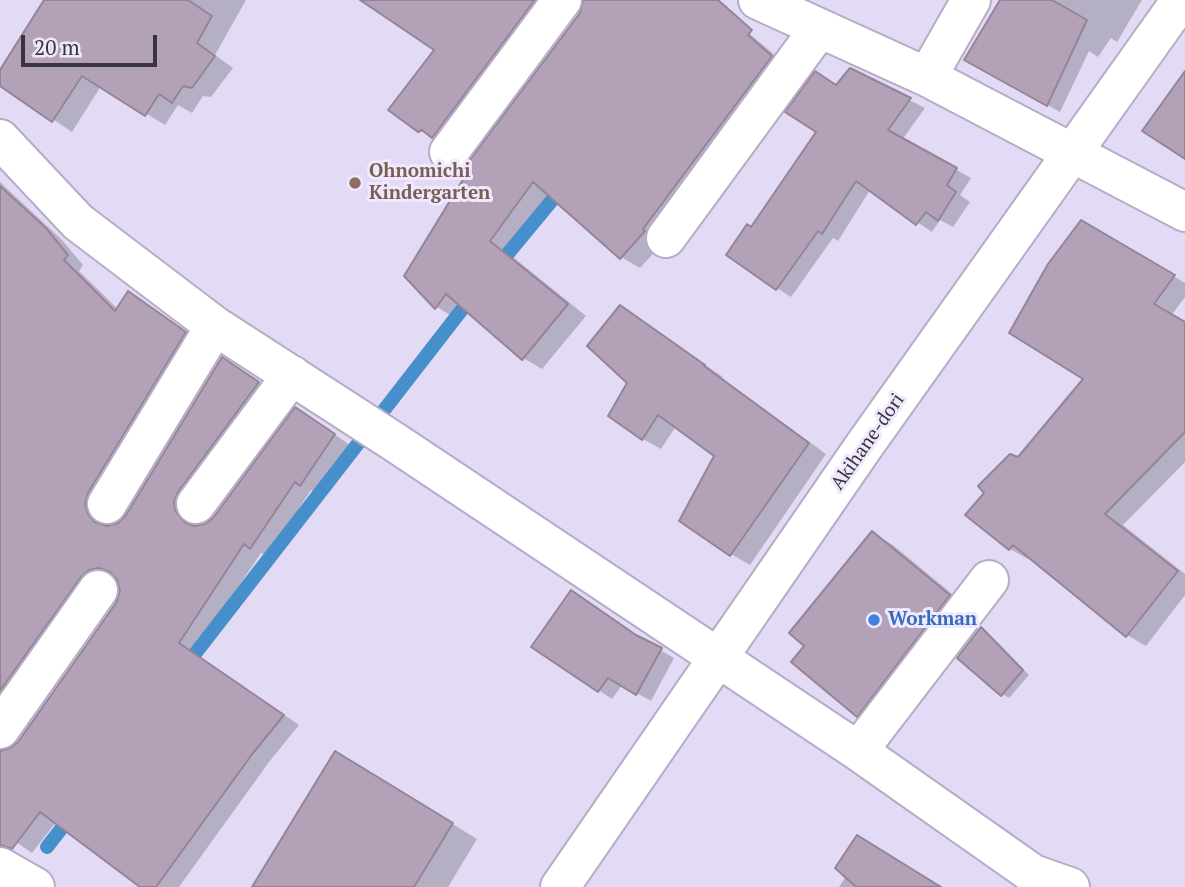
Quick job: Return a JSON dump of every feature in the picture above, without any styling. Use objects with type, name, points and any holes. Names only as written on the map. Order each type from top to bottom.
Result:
[{"type":"street","points":[[449,152],[562,0]]},
{"type":"street","points":[[758,0],[926,77],[1185,212]]},
{"type":"street","points":[[926,77],[971,0]]},
{"type":"street","name":"Akihane-dori","points":[[560,887],[1071,151],[1181,0]]},
{"type":"street","points":[[666,238],[818,29]]},
{"type":"street","points":[[0,139],[78,222],[215,326],[396,443],[858,751],[1033,874],[1070,887]]},
{"type":"street","points":[[107,504],[215,326]]},
{"type":"street","points":[[197,504],[292,375]]},
{"type":"street","points":[[858,751],[989,580]]},
{"type":"street","points":[[0,729],[98,590]]},
{"type":"street","points":[[0,867],[35,887]]},
{"type":"building","points":[[44,0],[188,0],[212,16],[197,43],[215,56],[192,88],[183,86],[172,103],[159,94],[145,116],[82,76],[52,122],[0,86],[0,70]]},
{"type":"building","points":[[360,0],[535,0],[432,138],[422,130],[418,132],[388,110],[434,50]]},
{"type":"building","points":[[583,0],[718,0],[752,30],[748,35],[772,56],[643,229],[645,231],[620,259],[533,182],[490,241],[568,304],[522,360],[446,294],[435,309],[404,276],[470,168],[466,165],[580,13]]},
{"type":"building","points":[[1000,0],[1052,0],[1087,20],[1047,106],[964,60]]},
{"type":"building","points":[[850,68],[911,98],[888,130],[957,168],[947,185],[956,192],[938,221],[926,212],[916,225],[856,181],[822,234],[818,231],[776,290],[726,255],[747,224],[751,227],[816,132],[785,112],[815,71],[836,85]]},
{"type":"building","points":[[1185,71],[1185,159],[1142,131]]},
{"type":"building","points":[[0,186],[46,228],[68,255],[64,260],[115,311],[128,291],[186,332],[88,493],[85,504],[88,514],[95,522],[107,526],[118,523],[126,515],[222,357],[259,382],[178,492],[174,502],[176,512],[184,522],[194,526],[205,524],[213,518],[295,407],[335,434],[300,486],[295,482],[250,549],[244,544],[179,643],[284,715],[253,753],[156,887],[140,887],[40,812],[12,849],[0,845],[0,751],[18,742],[116,603],[120,591],[117,580],[110,572],[99,568],[89,570],[81,577],[0,691]]},
{"type":"building","points":[[1081,220],[1175,275],[1154,304],[1185,322],[1185,432],[1105,514],[1178,571],[1126,637],[1013,545],[1009,550],[965,515],[984,493],[978,486],[1010,454],[1018,457],[1083,379],[1009,333],[1048,264]]},
{"type":"building","points":[[620,305],[809,443],[730,556],[679,521],[714,456],[658,415],[642,440],[608,416],[627,383],[587,346]]},
{"type":"building","points":[[872,531],[950,595],[857,717],[791,662],[804,646],[789,633]]},
{"type":"building","points":[[571,590],[636,635],[662,648],[636,695],[608,678],[598,692],[531,647]]},
{"type":"building","points":[[981,627],[1023,670],[1001,696],[957,658]]},
{"type":"building","points":[[335,751],[453,823],[414,887],[252,887]]},
{"type":"building","points":[[857,835],[941,887],[856,887],[835,868]]},
{"type":"waterway","points":[[496,268],[563,187]]},
{"type":"waterway","points":[[184,668],[474,294]]},
{"type":"waterway","points":[[47,847],[72,815]]},
{"type":"place","name":"Ohnomichi Kindergarten","points":[[355,183]]},
{"type":"place","name":"Workman","points":[[874,620]]}]
